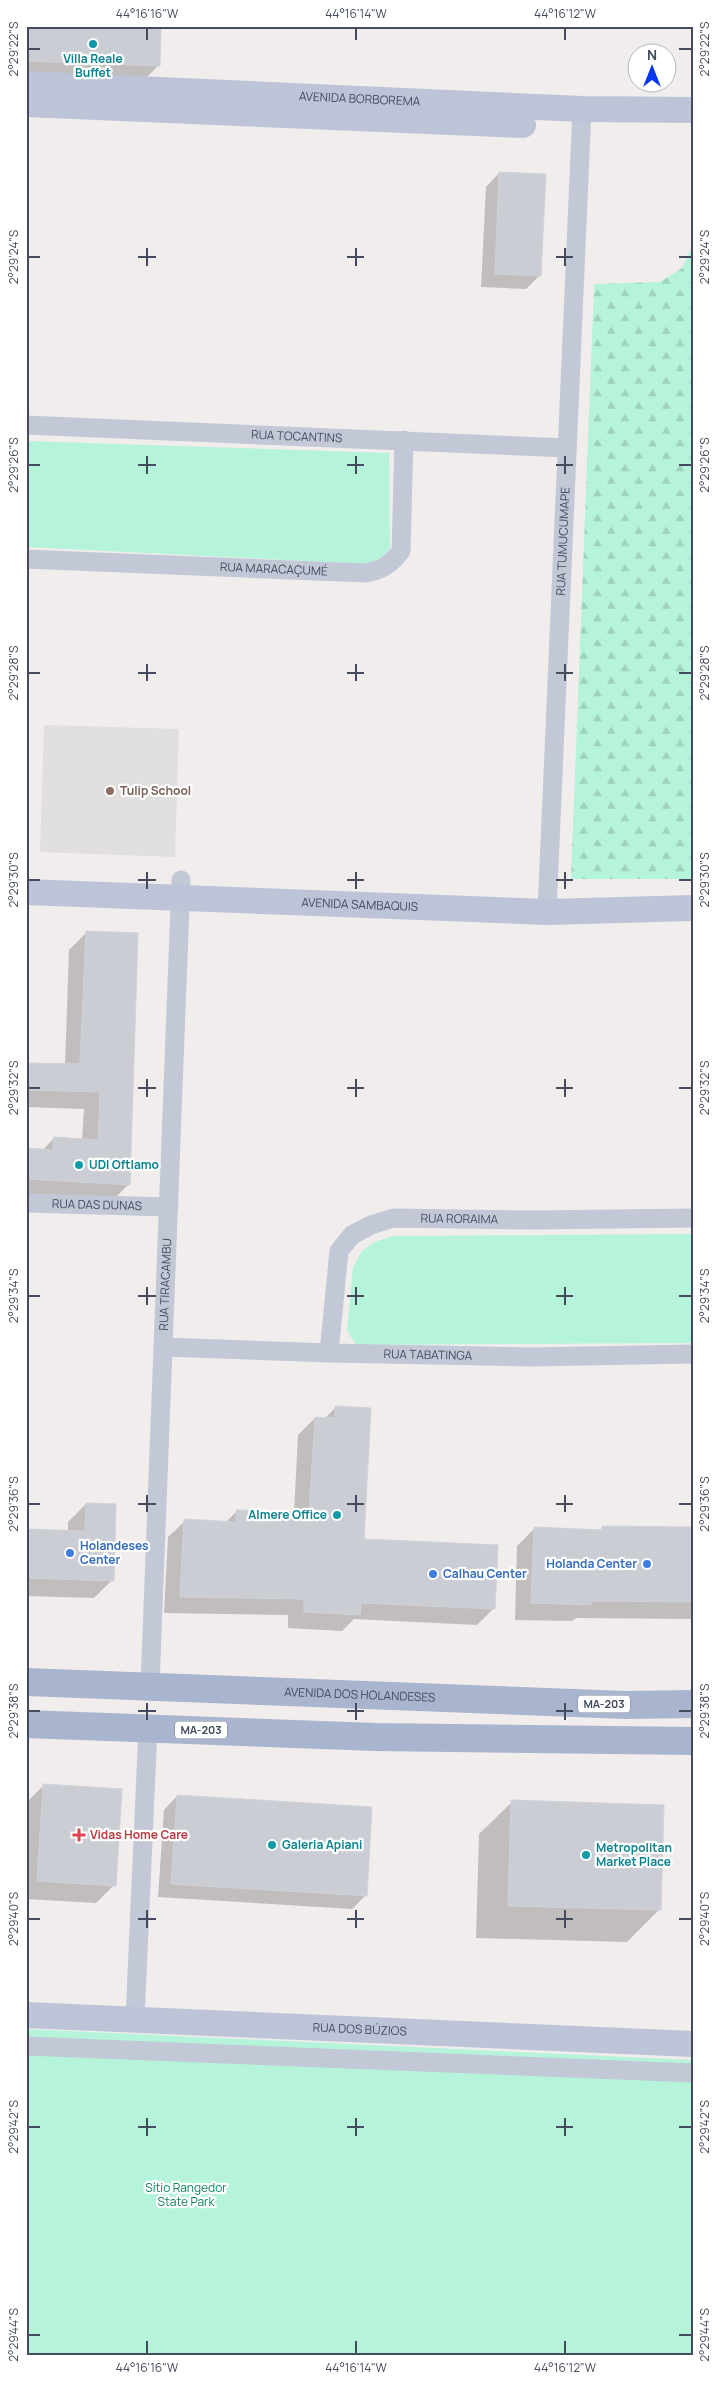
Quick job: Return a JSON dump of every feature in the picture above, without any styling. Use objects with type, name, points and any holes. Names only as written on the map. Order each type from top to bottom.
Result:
[{"type":"main road","name":"AVENIDA BORBOREMA","points":[[26,84],[581,118],[693,127]]},
{"type":"main road","name":"AVENIDA BORBOREMA","points":[[26,104],[581,118],[693,110]]},
{"type":"main road","name":"AVENIDA SAMBAQUIS","points":[[26,874],[181,889]]},
{"type":"main road","name":"AVENIDA SAMBAQUIS","points":[[26,892],[181,889],[693,908]]},
{"type":"main road","name":"AVENIDA SAMBAQUIS","points":[[547,903],[693,894]]},
{"type":"main road","name":"AVENIDA DOS HOLANDESES","points":[[27,1682],[620,1705],[693,1704]]},
{"type":"main road","points":[[68,1725],[80,1718],[93,1715],[232,1717],[241,1714],[245,1707],[246,1690]]},
{"type":"main road","name":"MA-203","points":[[26,1724],[385,1737],[693,1741]]},
{"type":"main road","name":"RUA DOS BÚZIOS","points":[[26,2015],[135,2018],[693,2044]]},
{"type":"street","name":"RUA TUMUCUMAPE","points":[[547,903],[581,118]]},
{"type":"street","name":"RUA TOCANTINS","points":[[26,425],[567,448]]},
{"type":"street","name":"RUA MARACAÇUMÉ","points":[[26,558],[366,573],[380,570],[392,562],[401,551],[404,440]]},
{"type":"street","name":"RUA TIRACAMBU","points":[[150,1686],[181,889]]},
{"type":"street","name":"RUA DAS DUNAS","points":[[26,1203],[169,1207]]},
{"type":"street","name":"RUA RORAIMA","points":[[329,1353],[339,1251],[352,1235],[371,1224],[393,1218],[534,1220],[693,1218]]},
{"type":"street","name":"RUA TABATINGA","points":[[163,1347],[530,1357],[693,1354]]},
{"type":"street","points":[[135,2018],[148,1728]]},
{"type":"street","points":[[26,2046],[693,2073]]},
{"type":"shaded area","name":"Tulip School","points":[[44,725],[179,729],[175,857],[40,852]]},
{"type":"green space","points":[[693,245],[693,879],[571,879],[594,284],[660,282],[682,268]]},
{"type":"green space","points":[[26,441],[389,453],[390,549],[382,557],[367,564],[26,547]]},
{"type":"green space","points":[[693,1234],[693,1343],[356,1345],[347,1330],[353,1267],[362,1251],[374,1242],[394,1236]]},
{"type":"green space","name":"Sítio Rangedor State Park","points":[[26,2029],[693,2060],[693,2355],[26,2355]]},
{"type":"building","name":"Villa Reale Buffet","points":[[26,26],[161,26],[160,66],[26,61]]},
{"type":"building","points":[[499,172],[546,174],[541,276],[495,274]]},
{"type":"building","points":[[86,931],[138,933],[130,1185],[26,1179],[26,1148],[53,1150],[54,1137],[98,1140],[100,1092],[26,1090],[26,1063],[80,1064]]},
{"type":"building","points":[[335,1406],[371,1408],[364,1539],[498,1545],[495,1609],[361,1603],[360,1615],[304,1612],[304,1599],[180,1597],[184,1519],[236,1522],[236,1510],[309,1512],[315,1417],[335,1418]]},
{"type":"building","name":"Holandeses Center","points":[[86,1503],[116,1504],[114,1581],[26,1578],[26,1529],[85,1531]]},
{"type":"building","points":[[602,1526],[693,1527],[693,1602],[591,1601],[591,1605],[531,1603],[534,1527],[602,1530]]},
{"type":"building","name":"Vidas Home Care","points":[[43,1784],[122,1789],[116,1886],[37,1881]]},
{"type":"building","name":"Galeria Apiani","points":[[177,1795],[372,1807],[367,1896],[171,1884]]},
{"type":"building","name":"Metropolitan Market Place","points":[[511,1800],[664,1805],[661,1910],[508,1906]]},
{"type":"place","name":"Villa Reale Buffet","points":[[93,44]]},
{"type":"place","name":"Tulip School","points":[[110,791]]},
{"type":"place","name":"UDI Oftlamo","points":[[79,1165]]},
{"type":"place","name":"Almere Office","points":[[337,1515]]},
{"type":"place","name":"Holandeses Center","points":[[70,1553]]},
{"type":"place","name":"Holanda Center","points":[[647,1564]]},
{"type":"place","name":"Calhau Center","points":[[433,1574]]},
{"type":"place","name":"Vidas Home Care","points":[[79,1835]]},
{"type":"place","name":"Galeria Apiani","points":[[272,1845]]},
{"type":"place","name":"Metropolitan Market Place","points":[[586,1855]]}]
